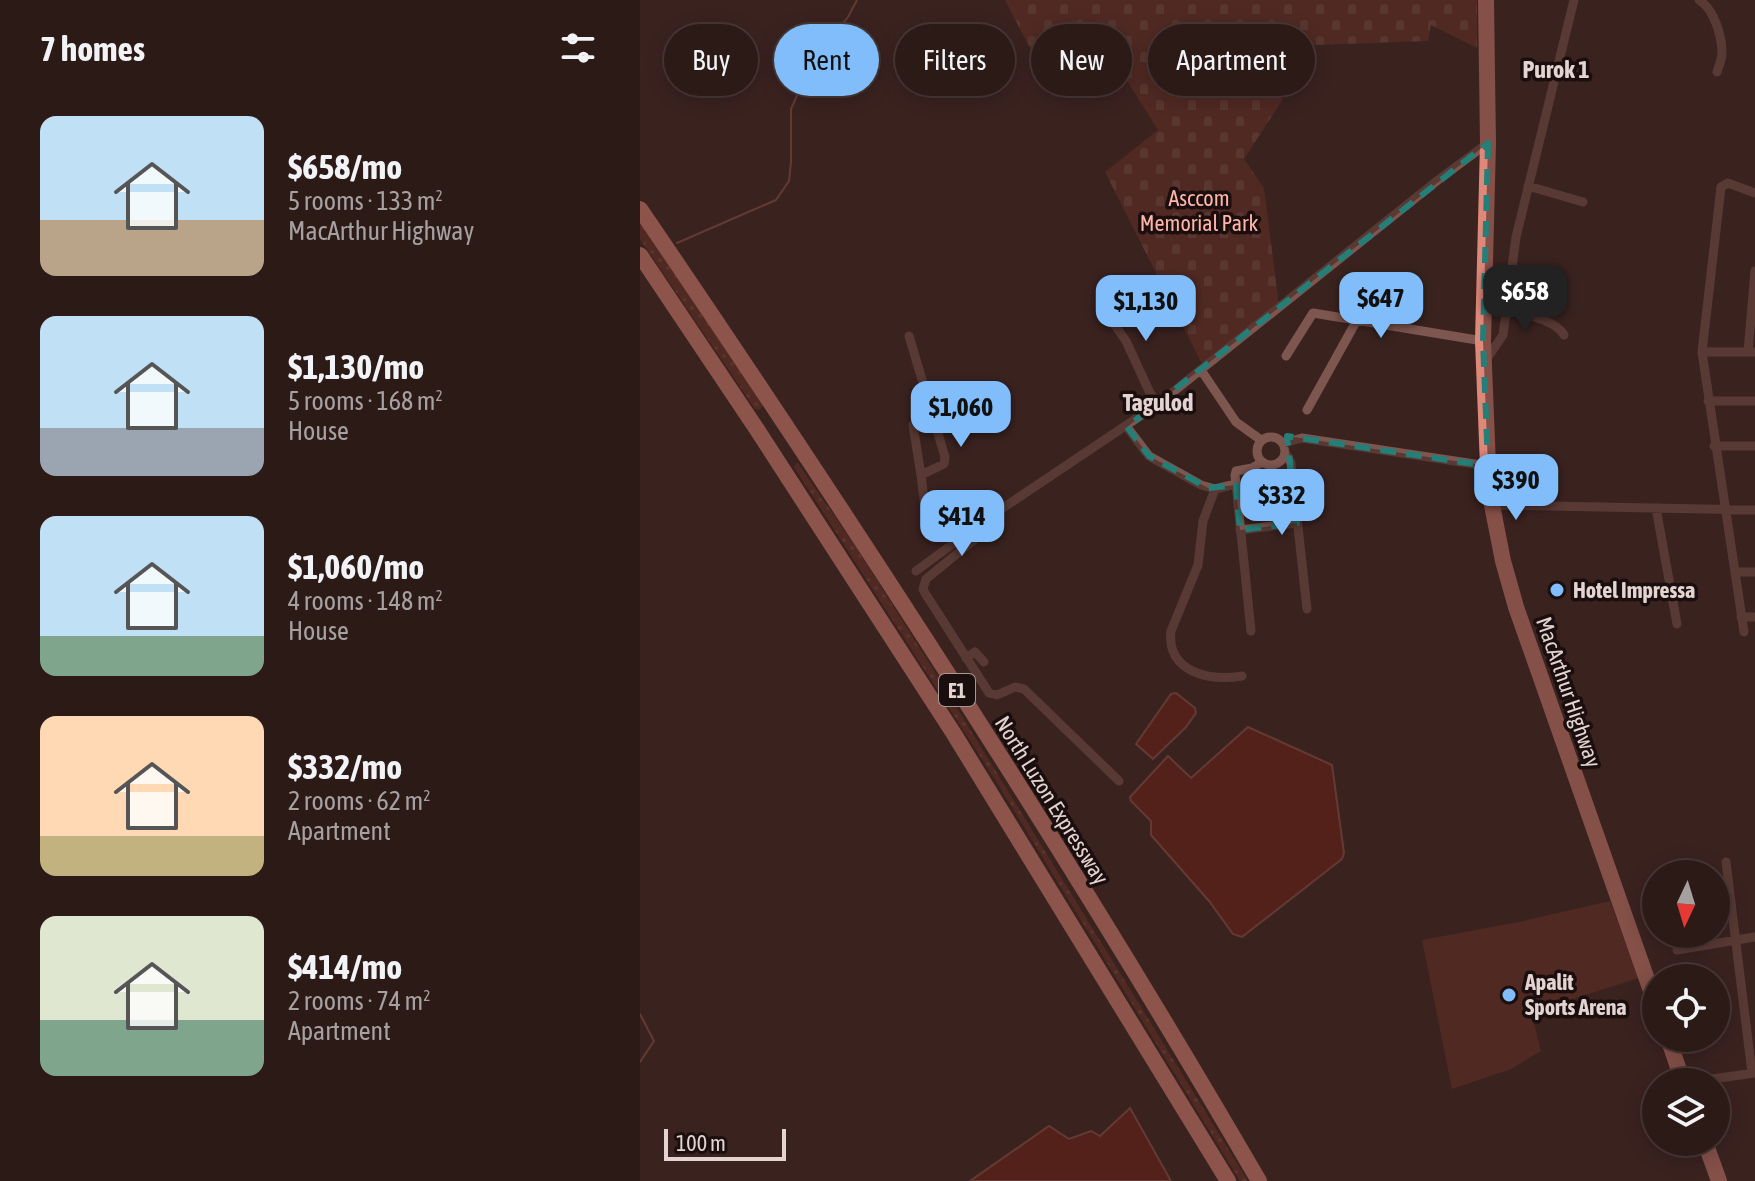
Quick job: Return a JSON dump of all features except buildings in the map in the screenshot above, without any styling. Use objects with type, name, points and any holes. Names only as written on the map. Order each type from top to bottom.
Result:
[{"type":"highway","name":"MacArthur Highway","points":[[1486,0],[1488,143],[1483,341],[1492,505],[1516,607],[1642,965]]},
{"type":"highway","name":"North Luzon Expressway","points":[[640,209],[803,451],[945,672],[1086,894],[1259,1181]]},
{"type":"highway","name":"E1","points":[[640,255],[954,734],[1227,1181]]},
{"type":"highway","points":[[1710,1156],[1719,1181]]},
{"type":"street","points":[[1484,363],[1503,335],[1516,237],[1574,0]]},
{"type":"street","points":[[1699,0],[1711,10],[1719,36],[1722,54],[1717,72]]},
{"type":"street","points":[[916,571],[988,518],[1158,404],[1488,143]]},
{"type":"street","points":[[1744,632],[1702,352],[1711,257],[1724,183],[1755,193]]},
{"type":"street","points":[[1528,186],[1583,202]]},
{"type":"street","points":[[1702,352],[1752,352],[1755,271]]},
{"type":"street","points":[[1100,304],[1126,341],[1158,404]]},
{"type":"street","points":[[1507,309],[1550,323],[1562,330],[1564,335]]},
{"type":"street","points":[[1286,356],[1313,313],[1483,341]]},
{"type":"street","points":[[1307,410],[1357,320]]},
{"type":"street","points":[[909,336],[945,457],[944,464],[921,475]]},
{"type":"street","points":[[1201,370],[1236,422],[1261,440]]},
{"type":"street","points":[[1708,401],[1755,401]]},
{"type":"street","points":[[913,425],[926,515],[930,523],[943,529],[988,518]]},
{"type":"street","points":[[1127,427],[1149,456],[1201,485],[1215,489],[1236,484]]},
{"type":"street","points":[[1307,609],[1290,458],[1284,447],[1270,436],[1261,440],[1256,449],[1262,462],[1270,465],[1279,463],[1284,447],[1302,438],[1488,466]]},
{"type":"street","points":[[1714,446],[1755,446]]},
{"type":"street","points":[[1251,631],[1236,471],[1262,462]]},
{"type":"street","points":[[1215,489],[1203,521],[1198,565],[1170,640],[1172,650],[1189,671],[1216,677],[1242,676]]},
{"type":"street","points":[[1492,505],[1755,510]]},
{"type":"street","points":[[1656,508],[1677,624]]},
{"type":"street","points":[[988,518],[981,533],[926,579],[923,589],[989,693],[997,695],[1015,687],[1024,689],[1119,781]]},
{"type":"street","points":[[1240,530],[1297,523]]},
{"type":"street","points":[[1735,572],[1755,572]]},
{"type":"street","points":[[1741,617],[1755,617]]},
{"type":"street","points":[[966,658],[975,652],[984,662]]},
{"type":"street","points":[[1730,890],[1754,1073],[1730,1076]]},
{"type":"street","points":[[1677,950],[1755,937]]},
{"type":"highlighted area","points":[[1488,143],[1483,341],[1488,466],[1287,436],[1297,523],[1240,530],[1236,485],[1208,488],[1178,473],[1149,456],[1127,427]]},
{"type":"green space","name":"Asccom Memorial Park","points":[[1005,0],[1477,0],[1477,48],[1431,25],[1428,41],[1315,45],[1315,24],[1148,24],[1148,96],[1280,96],[1283,99],[1244,159],[1264,188],[1279,305],[1203,366],[1105,172],[1158,130],[1132,89],[1132,24],[1031,24],[1031,50]]},
{"type":"green space","points":[[640,223],[763,405],[760,410],[755,409],[640,239]]},
{"type":"green space","points":[[797,462],[854,544],[933,669],[1248,1181],[1240,1181],[996,781],[794,467]]},
{"type":"green space","name":"Apalit Sports Arena","points":[[1610,901],[1639,978],[1531,1012],[1541,1051],[1511,1069],[1452,1089],[1422,940]]},
{"type":"shaded area","points":[[1176,693],[1195,708],[1196,713],[1153,759],[1136,744],[1171,694]]},
{"type":"shaded area","points":[[1248,727],[1332,765],[1344,853],[1342,859],[1242,937],[1233,934],[1209,901],[1151,835],[1151,821],[1130,797],[1168,756],[1191,778]]},
{"type":"shaded area","points":[[1130,1108],[1171,1181],[970,1181],[1049,1126],[1069,1139],[1091,1131],[1100,1136]]},
{"type":"waterway","points":[[677,243],[776,200],[789,181],[791,109],[811,64],[848,17],[857,0]]},
{"type":"waterway","points":[[640,1014],[654,1041],[640,1062]]},
{"type":"place","name":"Hotel Impressa","points":[[1557,590]]},
{"type":"place","name":"Apalit Sports Arena","points":[[1509,995]]},
{"type":"district","name":"Purok 1","points":[[1556,69]]},
{"type":"district","name":"Tagulod","points":[[1158,402]]}]
